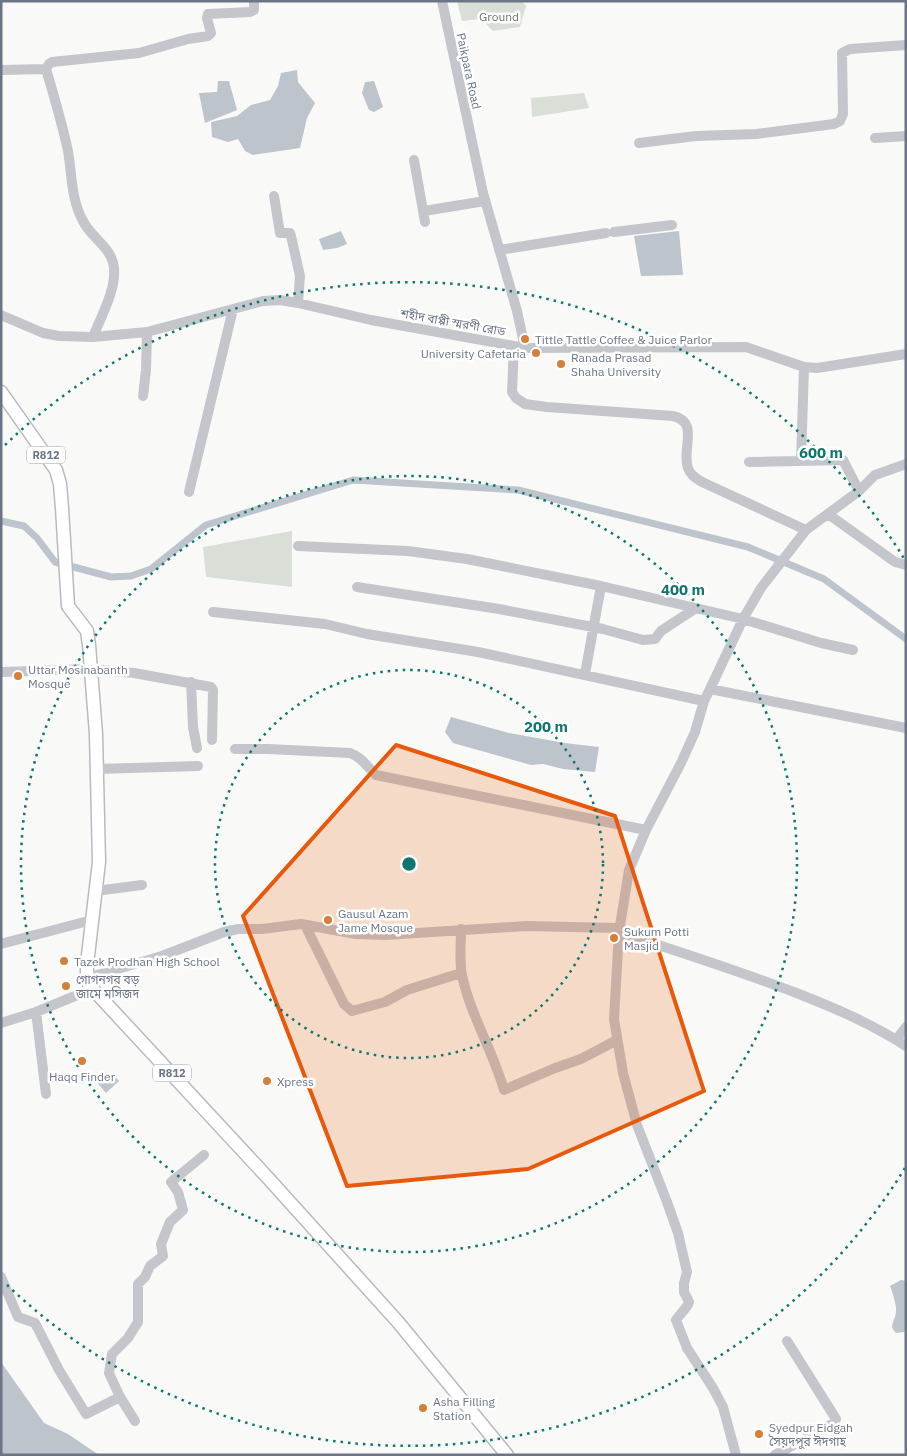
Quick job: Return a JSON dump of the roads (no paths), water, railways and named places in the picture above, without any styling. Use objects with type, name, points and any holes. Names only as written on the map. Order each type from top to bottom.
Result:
[{"type":"main road","name":"R812","points":[[1,392],[56,470],[60,484],[68,606],[87,631],[97,769],[99,862],[92,920],[89,983],[398,1322],[507,1455]]},
{"type":"street","points":[[93,337],[112,286],[113,261],[104,246],[83,222],[78,212],[68,151],[46,69],[48,64],[52,62],[139,53],[188,39],[208,36],[211,33],[207,18],[208,14],[250,12],[254,10],[254,1]]},
{"type":"street","name":"Paikpara Road","points":[[442,1],[485,201],[517,311],[525,348]]},
{"type":"street","points":[[639,143],[696,136],[756,134],[834,124],[840,121],[843,114],[842,53],[850,49],[906,45]]},
{"type":"street","points":[[1,70],[46,69]]},
{"type":"street","points":[[875,138],[906,136]]},
{"type":"street","points":[[414,160],[425,222]]},
{"type":"street","points":[[274,196],[279,230],[282,234],[290,233],[293,244],[301,282],[298,303]]},
{"type":"street","points":[[424,211],[485,201]]},
{"type":"street","points":[[499,250],[672,225]]},
{"type":"street","name":"শহীদ বাপ্পী স্মরণী রোড","points":[[1,315],[43,333],[59,336],[93,337],[148,332],[263,301],[280,300],[371,320],[525,348],[746,347],[804,367],[817,368],[906,354]]},
{"type":"street","points":[[189,492],[233,309]]},
{"type":"street","points":[[143,396],[148,332]]},
{"type":"street","points":[[514,346],[512,392],[516,398],[525,404],[682,418],[686,423],[688,431],[686,461],[692,475],[702,482],[806,530]]},
{"type":"street","points":[[801,461],[804,367]]},
{"type":"street","points":[[748,462],[843,460],[859,491]]},
{"type":"street","points":[[736,1455],[723,1407],[687,1348],[676,1320],[686,1309],[688,1302],[684,1292],[684,1283],[688,1272],[674,1220],[637,1125],[623,1073],[614,1019],[619,930],[629,870],[646,830],[685,756],[695,732],[704,701],[743,618],[761,588],[806,530],[859,491],[875,475],[906,464]]},
{"type":"street","points":[[828,514],[895,562],[906,565]]},
{"type":"street","points":[[298,546],[408,552],[467,559],[743,618],[853,650]]},
{"type":"street","points":[[585,674],[600,586]]},
{"type":"street","points":[[357,587],[499,609],[592,627],[643,640],[655,639],[661,632],[696,608]]},
{"type":"street","points":[[214,612],[325,624],[367,634],[478,652],[704,701]]},
{"type":"street","points":[[2,672],[91,669],[134,673],[211,687],[213,690],[212,740]]},
{"type":"street","points":[[191,682],[193,727],[197,748]]},
{"type":"street","points":[[710,689],[906,728]]},
{"type":"street","points":[[235,749],[350,753],[362,759],[376,775],[383,777],[646,830]]},
{"type":"street","points":[[97,769],[198,766]]},
{"type":"street","points":[[95,891],[142,886]]},
{"type":"street","points":[[1,944],[92,920]]},
{"type":"street","points":[[305,925],[348,1010],[352,1011],[385,1002],[408,990],[461,973]]},
{"type":"street","points":[[1,1023],[36,1012],[89,983],[224,932],[238,929],[305,925],[356,934],[386,935],[526,926],[619,930],[761,979],[844,1012],[906,1046]]},
{"type":"street","points":[[461,929],[461,973],[467,995],[487,1041],[504,1090],[581,1059],[618,1040]]},
{"type":"street","points":[[36,1012],[46,1094]]},
{"type":"street","points":[[896,1040],[906,1027]]},
{"type":"street","points":[[135,1421],[120,1397],[109,1372],[112,1354],[128,1338],[138,1322],[138,1284],[145,1277],[150,1266],[163,1256],[161,1244],[170,1222],[183,1210],[178,1192],[171,1182],[204,1155]]},
{"type":"street","points":[[1,1276],[18,1317],[36,1323],[59,1370],[86,1414],[120,1397]]},
{"type":"street","points":[[775,1455],[834,1423],[836,1419],[787,1341]]},
{"type":"waterway","points":[[1,521],[24,526],[37,538],[55,562],[111,577],[131,576],[151,569],[206,525],[353,480],[518,490],[748,547],[824,579],[906,639]]},
{"type":"place","name":"Tittle Tattle Coffee & Juice Parlor","points":[[525,339]]},
{"type":"place","name":"University Cafetaria","points":[[536,353]]},
{"type":"place","name":"Ranada Prasad Shaha University","points":[[561,364]]},
{"type":"place","name":"Uttar Mosinabanth Mosque","points":[[18,676]]},
{"type":"place","name":"Gausul Azam Jame Mosque","points":[[328,920]]},
{"type":"place","name":"Sukum Potti Masjid","points":[[614,938]]},
{"type":"place","name":"Tazek Prodhan High School","points":[[64,961]]},
{"type":"place","name":"গোগনগর বড় জামে মসিজদ","points":[[66,986]]},
{"type":"place","name":"Haqq Finder","points":[[82,1061]]},
{"type":"place","name":"Xpress","points":[[267,1081]]},
{"type":"place","name":"Asha Filling Station","points":[[423,1408]]},
{"type":"place","name":"Syedpur Eidgah সৈয়দপুর ঈদগাহ","points":[[759,1434]]},
{"type":"park label","name":"Ground","points":[[499,16]]}]
